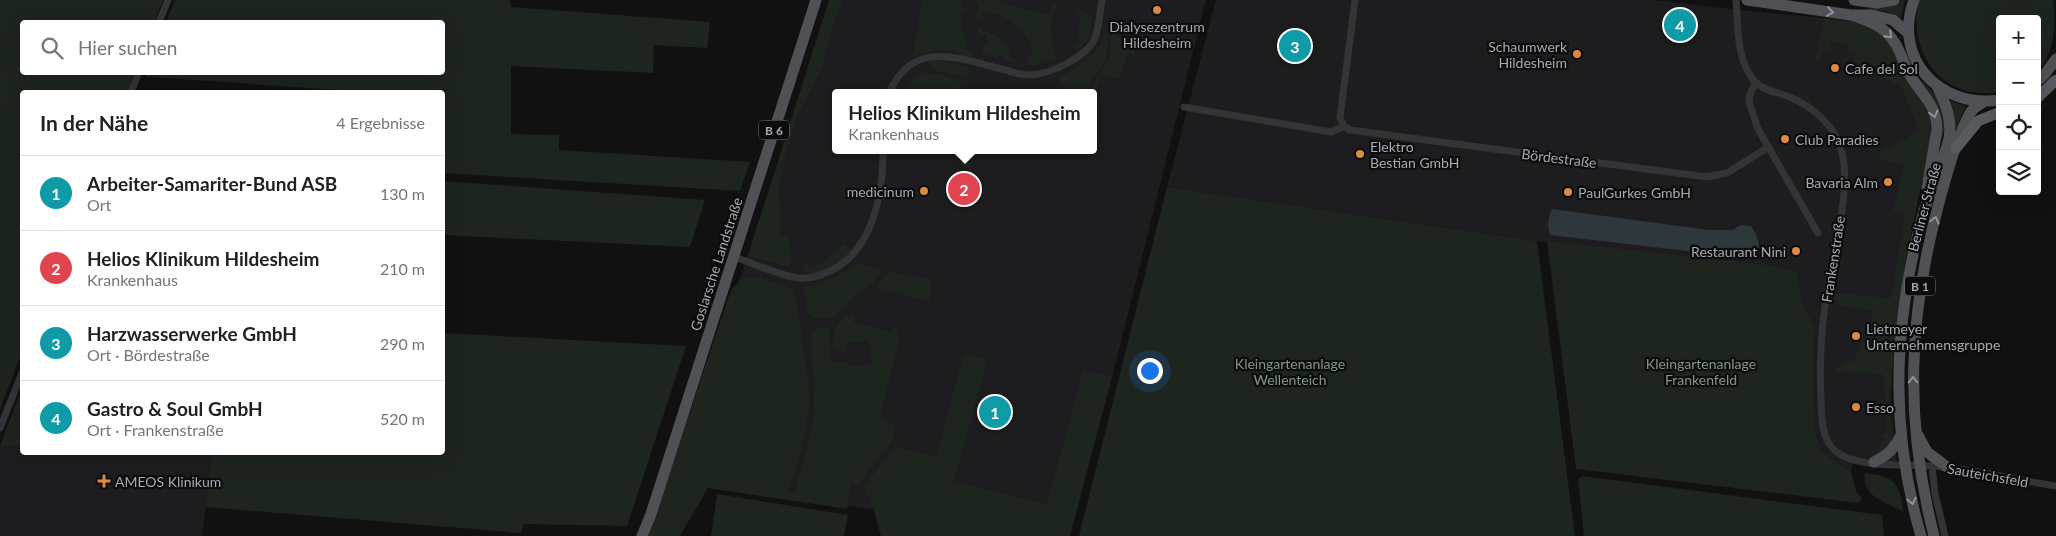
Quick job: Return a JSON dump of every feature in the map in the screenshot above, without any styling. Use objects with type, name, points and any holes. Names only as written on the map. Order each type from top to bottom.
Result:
[{"type":"highway","points":[[2041,94],[2056,80]]},
{"type":"highway","points":[[1956,148],[1978,122],[1996,114]]},
{"type":"main road","name":"Goslarsche Landstraße","points":[[642,536],[651,514],[816,0]]},
{"type":"main road","points":[[1747,0],[1851,15],[1872,14],[1892,20],[1908,33]]},
{"type":"main road","points":[[1854,0],[1877,3],[1894,0]]},
{"type":"main road","points":[[1914,0],[1908,33],[1912,51],[1926,76],[1937,86],[1954,95],[1985,101],[1996,100]]},
{"type":"main road","points":[[1851,15],[1874,24],[1891,37],[1900,50],[1909,73],[1926,95],[1937,120],[1936,140],[1918,231]]},
{"type":"main road","points":[[2041,78],[2056,59]]},
{"type":"main road","name":"Berliner Straße","points":[[1905,465],[1898,399],[1898,356],[1918,231],[1946,151],[1950,128],[1947,106],[1937,86]]},
{"type":"main road","name":"Berliner Straße","points":[[1919,465],[1915,429],[1914,338],[1920,286],[1936,212],[1956,148],[1970,113],[1985,101]]},
{"type":"main road","points":[[1915,429],[1926,452],[1947,467]]},
{"type":"main road","points":[[1874,462],[1889,454],[1896,447],[1901,435]]},
{"type":"main road","name":"B 1","points":[[1905,465],[1913,509],[1921,536]]},
{"type":"main road","name":"B 1","points":[[1919,465],[1934,536]]},
{"type":"street","points":[[160,20],[168,0]]},
{"type":"street","points":[[891,89],[895,81],[907,68],[918,60],[932,56],[948,56],[1025,75],[1050,72],[1083,53],[1091,45],[1097,30],[1102,0]]},
{"type":"street","points":[[1344,126],[1340,118],[1355,0]]},
{"type":"street","points":[[1736,0],[1742,58],[1756,82]]},
{"type":"street","points":[[132,90],[138,75]]},
{"type":"street","name":"Frankenstraße","points":[[1818,233],[1767,148],[1758,129],[1749,102],[1750,94],[1756,82],[1765,88],[1796,99],[1819,115],[1835,135],[1842,153],[1846,169],[1845,188],[1828,281],[1823,329],[1820,379],[1823,431],[1828,443],[1836,452],[1844,457],[1874,462]]},
{"type":"street","name":"Bördestraße","points":[[1184,107],[1331,132],[1344,126],[1350,130],[1707,177],[1727,173],[1767,148]]},
{"type":"street","points":[[734,257],[797,278],[818,276],[840,266],[859,246],[872,221],[879,197],[883,154]]},
{"type":"street","points":[[0,428],[20,377]]},
{"type":"street","points":[[1874,462],[1919,465]]},
{"type":"street","name":"Sauteichsfeld","points":[[1919,465],[1947,467],[2056,486]]},
{"type":"street","points":[[1932,466],[1933,480],[1945,536]]},
{"type":"shaded area","points":[[831,0],[1206,0],[1112,377],[1069,536],[1051,536],[674,480]]},
{"type":"shaded area","points":[[1216,0],[1653,0],[1860,22],[1871,26],[1931,136],[1905,264],[1897,315],[1891,394],[1897,464],[1853,460],[1851,471],[1833,460],[1822,450],[1815,433],[1814,420],[1815,326],[1804,307],[1797,272],[1771,265],[1537,241],[1167,187]]},
{"type":"shaded area","points":[[1552,209],[1709,230],[1732,230],[1741,225],[1751,226],[1759,244],[1756,252],[1747,258],[1550,235],[1548,222]]},
{"type":"shaded area","name":"AMEOS Klinikum","points":[[0,446],[20,447],[20,455],[212,456],[202,536],[0,536]]},
{"type":"green space","points":[[0,0],[163,0],[155,20],[20,20],[20,75],[134,75],[128,90],[20,90],[20,357],[0,409]]},
{"type":"green space","points":[[175,0],[510,0],[511,7],[710,22],[707,48],[654,45],[653,73],[511,66],[511,134],[559,135],[559,150],[750,162],[740,191],[445,173],[445,90],[341,90],[146,77],[146,75],[445,75],[445,20],[167,20]]},
{"type":"green space","points":[[829,0],[843,0],[835,20],[823,66],[798,115],[787,148],[779,185],[781,236],[788,235],[792,263],[789,267],[748,256]]},
{"type":"green space","points":[[922,0],[961,0],[965,13],[960,15],[967,50],[972,51],[973,58],[943,50],[913,57]]},
{"type":"green space","points":[[975,0],[994,0],[1050,15],[1053,4],[1057,6],[1056,11],[1053,11],[1051,30],[1057,59],[1034,66],[1028,65],[1027,56],[1032,56],[1031,47],[1022,31],[1000,15],[983,12],[982,19],[976,18],[974,13],[980,11]]},
{"type":"green space","points":[[1905,0],[1901,19],[1885,11],[1866,9],[1892,5]]},
{"type":"green space","points":[[1919,0],[2053,0],[2053,38],[2048,56],[2041,67],[2041,15],[1996,15],[1996,92],[1979,93],[1961,89],[1946,81],[1933,70],[1924,55],[1918,38]]},
{"type":"green space","points":[[1077,9],[1092,15],[1087,40],[1076,50],[1074,44],[1080,42],[1077,29],[1082,14],[1076,12]]},
{"type":"green space","points":[[1824,18],[1860,22],[1871,26],[1884,36],[1921,96],[1930,117],[1931,136],[1905,264],[1897,315],[1889,404],[1892,443],[1877,456],[1864,454],[1877,453],[1880,449],[1878,448],[1885,439],[1881,435],[1886,433],[1884,377],[1882,374],[1834,371],[1843,365],[1846,359],[1854,362],[1868,325],[1871,325],[1873,310],[1838,306],[1832,293],[1891,298],[1905,215],[1893,211],[1904,165],[1881,159],[1878,152],[1904,140],[1919,130],[1902,88],[1892,81],[1876,76],[1852,62],[1854,55],[1847,54],[1848,44],[1832,41],[1829,51],[1823,50],[1820,60],[1815,59]]},
{"type":"green space","points":[[1112,20],[1118,26],[1113,30],[1129,49],[1133,45],[1136,47],[1134,54],[1127,53],[1120,79],[1101,75],[1097,91],[1097,89],[1091,89],[1110,57]]},
{"type":"green space","points":[[1882,22],[1896,34],[1914,73],[1934,92],[1944,111],[1943,137],[1934,162],[1939,131]]},
{"type":"green space","points":[[983,26],[982,31],[994,34],[1002,40],[1012,60],[1018,60],[1018,63],[1002,59],[1002,56],[997,55],[997,57],[983,54],[983,45],[987,44],[986,34],[979,35],[978,30]]},
{"type":"green space","points":[[1105,36],[1108,43],[1108,51],[1088,89],[1068,89],[1057,79],[1078,66],[1101,44]]},
{"type":"green space","points":[[934,60],[967,66],[969,68],[967,78],[934,70],[930,61]]},
{"type":"green space","points":[[925,72],[940,74],[962,82],[960,89],[905,89],[914,77]]},
{"type":"green space","points":[[1950,101],[1966,106],[1954,134],[1954,116]]},
{"type":"green space","points":[[961,154],[974,154],[970,168],[959,165]]},
{"type":"green space","points":[[445,181],[705,200],[690,247],[445,235]]},
{"type":"green space","name":"Kleingartenanlage Wellenteich","points":[[1167,187],[1537,241],[1575,536],[1079,536]]},
{"type":"green space","name":"Kleingartenanlage Frankenfeld","points":[[1547,241],[1771,265],[1797,272],[1804,307],[1815,326],[1813,388],[1815,433],[1822,450],[1833,460],[1851,471],[1856,491],[1862,498],[1858,503],[1576,469]]},
{"type":"green space","points":[[843,244],[852,250],[830,269],[816,273],[809,273],[803,270],[802,265],[808,263],[810,269],[815,267],[832,255]]},
{"type":"green space","points":[[857,263],[883,270],[872,284],[855,294],[841,311],[829,318],[818,319],[808,314],[803,287],[832,278]]},
{"type":"green space","points":[[891,271],[931,280],[930,285],[933,286],[929,301],[879,288],[878,285]]},
{"type":"green space","points":[[754,277],[794,289],[801,329],[809,391],[809,408],[803,444],[788,492],[794,492],[805,458],[813,421],[812,333],[816,329],[829,327],[832,363],[847,362],[848,367],[872,364],[869,341],[845,343],[846,351],[836,351],[834,333],[843,318],[855,316],[854,323],[892,331],[894,326],[898,330],[900,337],[881,412],[882,419],[896,426],[891,443],[858,484],[851,483],[847,509],[708,488],[680,536],[648,536],[731,290],[742,279]]},
{"type":"green space","points":[[445,333],[686,346],[627,526],[524,524],[521,533],[205,507],[212,456],[189,455],[445,455]]},
{"type":"green space","points":[[964,353],[988,359],[954,481],[1047,504],[1083,370],[1112,377],[1070,536],[881,536],[864,486],[896,446],[936,457]]},
{"type":"green space","points":[[20,393],[20,447],[0,446]]},
{"type":"green space","points":[[1865,473],[1883,476],[1894,482],[1900,493],[1903,512],[1876,498],[1871,493],[1867,488]]},
{"type":"green space","points":[[1582,476],[1882,515],[1884,536],[1584,536],[1578,479]]},
{"type":"green space","points":[[717,494],[848,515],[844,536],[711,536]]},
{"type":"place","name":"Dialysezentrum Hildesheim","points":[[1157,10]]},
{"type":"place","name":"Gastro & Soul GmbH","points":[[1680,25]]},
{"type":"place","name":"Harzwasserwerke GmbH","points":[[1295,46]]},
{"type":"place","name":"Schaumwerk Hildesheim","points":[[1577,54]]},
{"type":"place","name":"Cafe del Sol","points":[[1835,68]]},
{"type":"place","name":"Club Paradies","points":[[1785,139]]},
{"type":"place","name":"Elektro Bestian GmbH","points":[[1360,154]]},
{"type":"place","name":"Bavaria Alm","points":[[1888,182]]},
{"type":"place","name":"Helios Klinikum Hildesheim","points":[[964,189]]},
{"type":"place","name":"medicinum","points":[[924,191]]},
{"type":"place","name":"PaulGurkes GmbH","points":[[1568,192]]},
{"type":"place","name":"Restaurant Nini","points":[[1796,251]]},
{"type":"place","name":"Lietmeyer Unternehmensgruppe","points":[[1856,336]]},
{"type":"place","name":"Esso","points":[[1856,407]]},
{"type":"place","name":"Arbeiter-Samariter-Bund ASB","points":[[995,412]]},
{"type":"place","name":"AMEOS Klinikum","points":[[104,481]]}]
